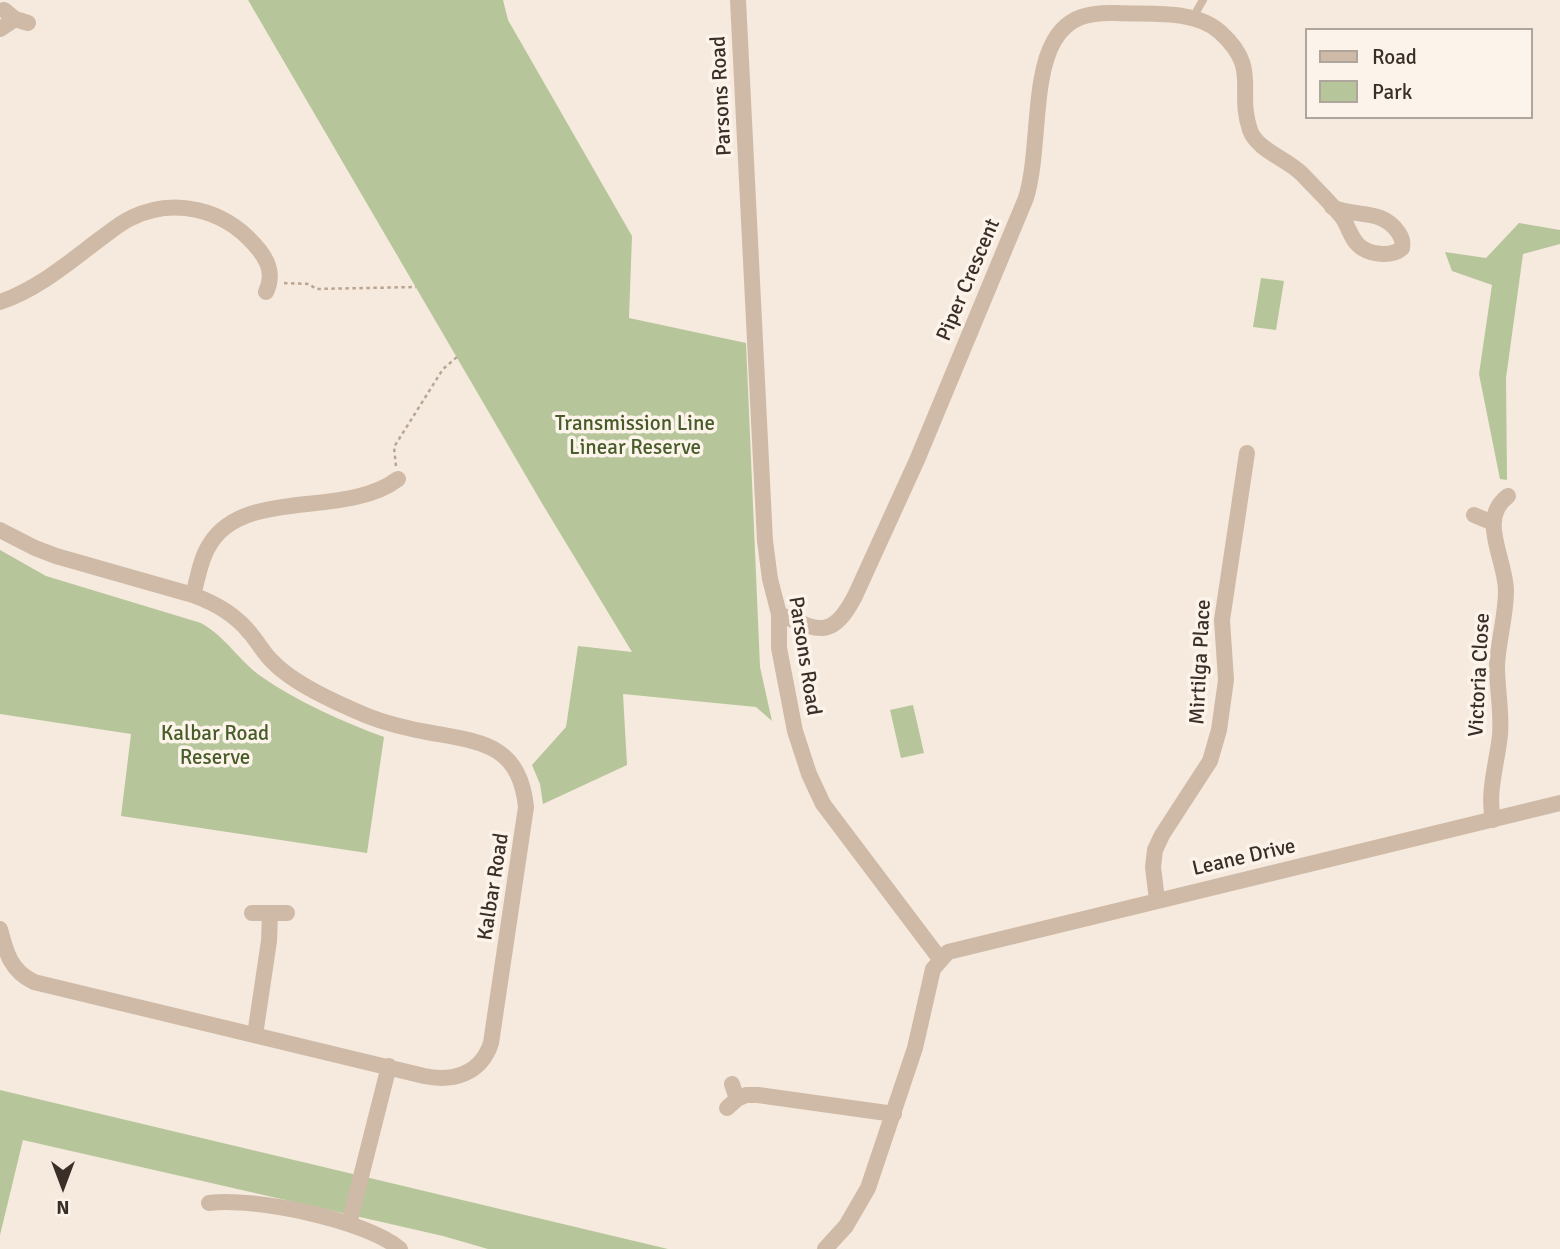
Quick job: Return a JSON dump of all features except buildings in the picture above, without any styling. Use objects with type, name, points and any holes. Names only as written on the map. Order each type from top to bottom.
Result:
[{"type":"street","name":"Parsons Road","points":[[738,0],[765,541],[770,579],[779,614],[779,648],[794,731],[818,795],[940,959]]},
{"type":"street","name":"Piper Crescent","points":[[779,614],[811,627],[833,625],[847,611],[869,568],[1026,198],[1034,164],[1045,64],[1057,35],[1069,22],[1092,13],[1192,19]]},
{"type":"street","points":[[0,29],[16,17]]},
{"type":"street","points":[[1192,19],[1208,23],[1221,33],[1243,63],[1247,78],[1248,121],[1253,136],[1297,170],[1332,207]]},
{"type":"street","points":[[0,302],[42,282],[125,221],[145,212],[168,208],[202,210],[239,229],[268,263],[271,278],[266,292]]},
{"type":"street","name":"Mirtilga Place","points":[[1157,900],[1153,867],[1158,843],[1204,770],[1217,742],[1226,680],[1222,620],[1247,453]]},
{"type":"street","points":[[193,595],[208,547],[218,532],[232,521],[252,513],[369,495],[398,480]]},
{"type":"street","points":[[1474,515],[1493,523],[1497,506],[1508,496]]},
{"type":"street","name":"Victoria Close","points":[[1493,523],[1506,594],[1498,655],[1501,722],[1490,801],[1493,820]]},
{"type":"street","name":"Kalbar Road","points":[[0,530],[56,556],[193,595],[215,604],[243,625],[266,655],[281,669],[331,699],[365,715],[399,726],[481,742],[500,753],[519,778],[525,796],[524,829],[488,1051],[470,1071],[452,1078],[434,1078],[34,982],[19,973],[9,960],[0,929]]},
{"type":"street","name":"Leane Drive","points":[[940,959],[953,950],[1560,803]]},
{"type":"street","points":[[252,914],[279,914],[269,941],[255,1035]]},
{"type":"street","points":[[825,1249],[846,1226],[861,1202],[894,1114],[915,1048],[933,969],[940,959]]},
{"type":"street","points":[[349,1224],[389,1066]]},
{"type":"street","points":[[732,1097],[758,1095],[894,1114]]},
{"type":"street","points":[[209,1203],[254,1202],[349,1224],[383,1237],[400,1249]]},
{"type":"lane","points":[[1192,19],[1203,0]]},
{"type":"path","points":[[266,292],[286,282],[309,284],[317,289],[416,286]]},
{"type":"path","points":[[398,480],[394,447],[443,369],[457,357]]},
{"type":"green space","name":"Transmission Line Linear Reserve","points":[[248,0],[503,0],[508,20],[632,236],[629,318],[746,343],[760,667],[772,721],[756,707],[623,694],[627,765],[543,804],[540,784],[532,765],[566,727],[578,646],[632,652]]},
{"type":"green space","points":[[1519,223],[1560,230],[1560,244],[1523,254],[1506,378],[1507,480],[1500,479],[1479,374],[1492,285],[1452,271],[1445,252],[1486,258]]},
{"type":"green space","points":[[1261,278],[1284,281],[1276,330],[1253,327]]},
{"type":"green space","name":"Kalbar Road Reserve","points":[[0,550],[46,576],[201,623],[218,635],[254,671],[290,695],[384,737],[367,853],[121,816],[131,734],[0,714]]},
{"type":"green space","points":[[913,705],[924,753],[901,758],[890,710]]},
{"type":"green space","points":[[0,1090],[668,1249],[488,1249],[443,1236],[23,1140],[0,1235]]}]
